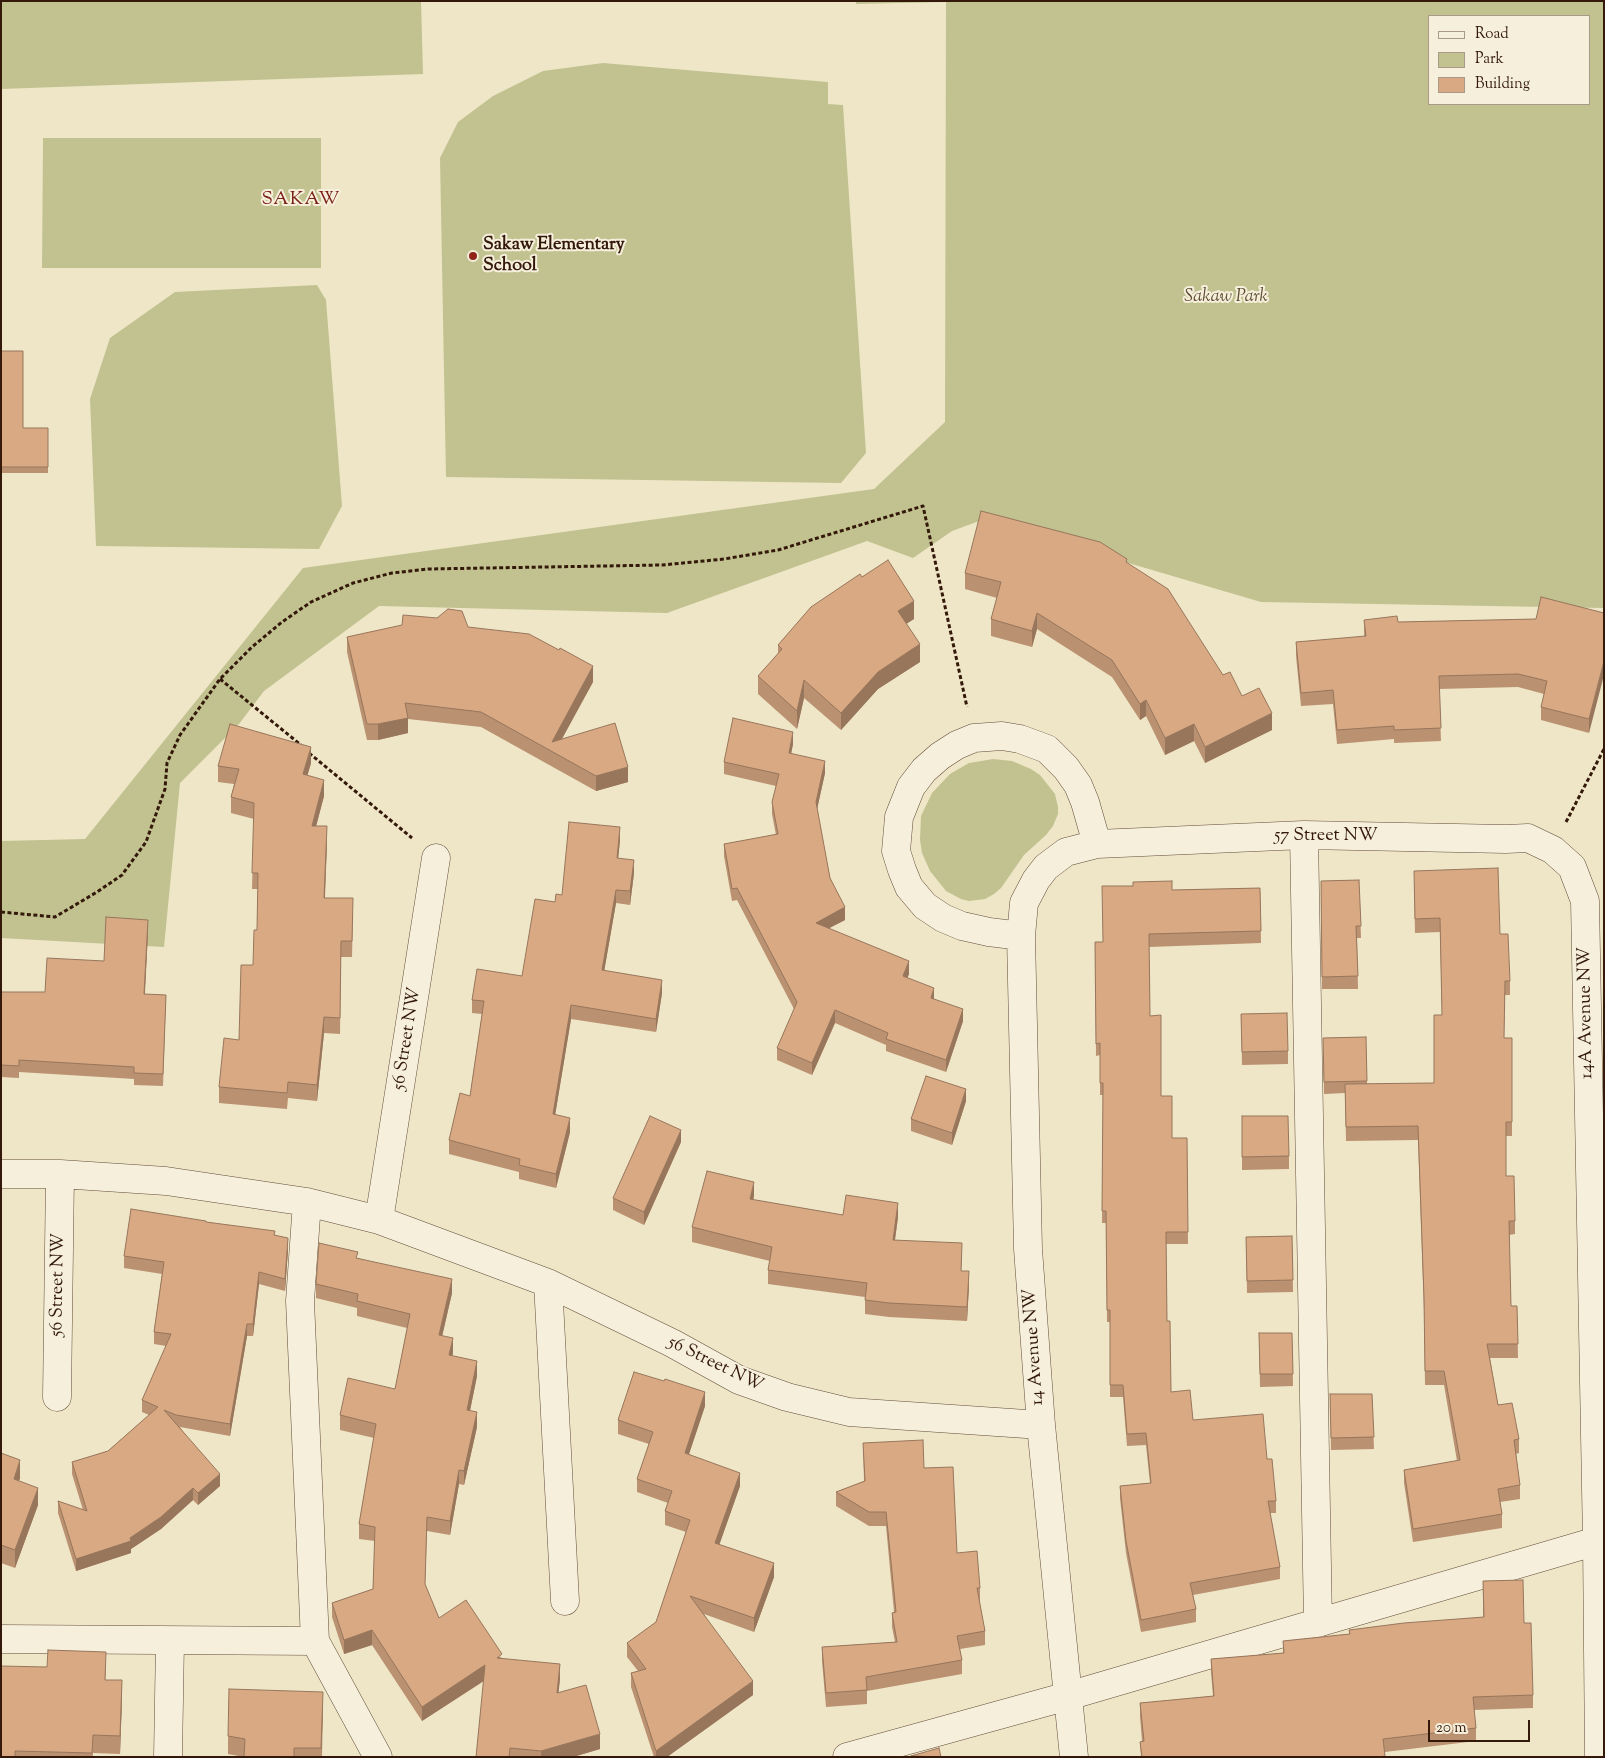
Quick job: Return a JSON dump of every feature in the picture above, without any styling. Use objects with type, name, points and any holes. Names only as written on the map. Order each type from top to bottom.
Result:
[{"type":"street","points":[[1021,936],[962,926],[943,918],[925,906],[909,887],[896,851],[899,817],[911,788],[924,770],[957,745],[974,738],[1002,736],[1020,739],[1046,750],[1066,768],[1078,785],[1097,844]]},
{"type":"street","name":"57 Street NW","points":[[1024,903],[1036,880],[1046,867],[1066,852],[1097,844],[1304,835],[1506,840],[1528,838],[1553,850]]},
{"type":"street","points":[[1304,835],[1318,1622]]},
{"type":"street","name":"14A Avenue NW","points":[[1553,850],[1572,867],[1585,901],[1597,1541],[1599,1757]]},
{"type":"street","name":"56 Street NW","points":[[379,1220],[436,858]]},
{"type":"street","name":"14 Avenue NW","points":[[1024,903],[1021,936],[1028,1249],[1041,1425],[1074,1757]]},
{"type":"street","name":"56 Street NW","points":[[1,1174],[60,1174],[166,1181],[307,1202],[379,1220],[548,1283],[672,1343],[739,1380],[787,1397],[849,1412],[1041,1425]]},
{"type":"street","name":"56 Street NW","points":[[57,1397],[60,1174]]},
{"type":"street","points":[[307,1202],[300,1301],[315,1641],[378,1757]]},
{"type":"street","points":[[548,1283],[565,1602]]},
{"type":"street","points":[[847,1757],[1068,1696],[1597,1541]]},
{"type":"street","points":[[1,1639],[315,1641]]},
{"type":"street","points":[[168,1757],[170,1640]]},
{"type":"path","points":[[1,912],[55,917],[122,875],[146,842],[165,789],[167,763],[180,734],[220,679],[252,647],[310,602],[353,583],[392,573],[428,569],[662,565],[724,559],[778,550],[922,506],[969,715]]},
{"type":"path","points":[[220,679],[436,858]]},
{"type":"path","points":[[1553,850],[1604,749]]},
{"type":"green space","points":[[1,1],[421,1],[423,74],[1,89]]},
{"type":"green space","name":"Sakaw Park","points":[[856,1],[1604,1],[1604,608],[1261,602],[982,520],[952,531],[913,558],[867,541],[667,613],[379,606],[264,691],[239,724],[180,783],[164,947],[1,938],[1,841],[85,839],[303,568],[874,489],[945,422],[946,2],[856,4]]},
{"type":"green space","points":[[603,63],[828,82],[828,104],[843,105],[866,453],[841,483],[446,477],[440,158],[458,122],[493,96],[543,71]]},
{"type":"green space","points":[[43,138],[321,138],[321,268],[42,268]]},
{"type":"green space","points":[[317,285],[326,300],[342,506],[319,549],[96,546],[90,399],[110,338],[175,292]]},
{"type":"green space","points":[[993,759],[1012,761],[1040,775],[1055,794],[1058,814],[1053,826],[1024,855],[1001,888],[985,899],[969,901],[946,891],[930,871],[922,853],[920,840],[921,816],[932,793],[950,774],[969,763]]},
{"type":"building","points":[[1,351],[23,351],[23,428],[48,428],[48,467],[1,467]]},
{"type":"building","points":[[981,511],[1100,542],[1127,559],[1126,562],[1168,589],[1223,675],[1230,672],[1242,696],[1259,688],[1272,713],[1205,747],[1194,724],[1165,738],[1146,700],[1140,704],[1112,660],[1037,613],[1032,631],[991,619],[1001,582],[965,573]]},
{"type":"building","points":[[888,560],[914,601],[898,611],[920,644],[878,672],[841,713],[804,680],[797,711],[758,676],[782,649],[778,645],[811,607],[860,574],[862,577]]},
{"type":"building","points":[[1541,597],[1604,613],[1604,661],[1589,719],[1541,707],[1547,681],[1518,674],[1439,676],[1441,728],[1394,730],[1394,726],[1337,730],[1333,690],[1301,693],[1296,642],[1366,636],[1364,620],[1397,616],[1398,622],[1536,619]]},
{"type":"building","points":[[448,609],[462,611],[468,627],[529,634],[593,666],[552,742],[615,723],[628,767],[596,776],[481,712],[405,703],[408,718],[378,724],[367,724],[347,637],[402,625],[403,615],[437,618]]},
{"type":"building","points":[[733,718],[793,732],[789,753],[825,761],[816,802],[830,878],[845,907],[816,923],[909,961],[903,976],[934,988],[931,998],[963,1009],[946,1060],[886,1039],[888,1033],[835,1010],[812,1063],[777,1048],[797,1002],[737,888],[732,889],[724,844],[778,834],[772,802],[779,774],[724,762]]},
{"type":"building","points":[[230,724],[311,747],[303,774],[324,780],[312,826],[327,826],[324,898],[353,898],[352,941],[341,941],[340,1018],[324,1017],[317,1085],[288,1082],[287,1093],[219,1087],[224,1038],[239,1040],[241,965],[253,965],[254,930],[257,930],[258,873],[252,873],[254,803],[231,797],[239,769],[218,766]]},
{"type":"building","points":[[569,822],[620,827],[617,858],[634,860],[630,891],[616,890],[602,970],[662,980],[656,1019],[571,1005],[553,1114],[570,1118],[556,1174],[519,1165],[520,1159],[449,1140],[460,1093],[470,1096],[484,1001],[472,1000],[477,969],[522,976],[535,899],[555,902],[556,894],[562,895]]},
{"type":"building","points":[[1498,868],[1500,934],[1508,934],[1510,981],[1505,981],[1504,1038],[1512,1038],[1512,1122],[1506,1122],[1506,1176],[1514,1176],[1515,1221],[1509,1221],[1511,1306],[1517,1306],[1518,1344],[1487,1344],[1498,1405],[1512,1403],[1519,1439],[1514,1440],[1520,1485],[1498,1489],[1502,1514],[1413,1529],[1404,1470],[1460,1460],[1444,1371],[1425,1371],[1418,1126],[1346,1127],[1345,1084],[1434,1083],[1434,1015],[1442,1015],[1440,918],[1415,919],[1414,871]]},
{"type":"building","points":[[1359,880],[1361,926],[1356,926],[1358,976],[1322,977],[1321,881]]},
{"type":"building","points":[[1172,881],[1172,890],[1260,888],[1261,931],[1149,934],[1150,1016],[1161,1015],[1161,1096],[1172,1096],[1172,1138],[1187,1138],[1188,1232],[1166,1232],[1167,1321],[1170,1321],[1171,1392],[1190,1390],[1193,1420],[1263,1414],[1267,1459],[1272,1459],[1276,1501],[1268,1501],[1280,1567],[1190,1583],[1196,1609],[1141,1620],[1126,1541],[1120,1486],[1151,1483],[1146,1433],[1127,1434],[1123,1385],[1110,1385],[1110,1310],[1107,1310],[1106,1211],[1102,1211],[1103,1083],[1100,1083],[1100,1043],[1096,1044],[1095,942],[1103,942],[1102,886],[1133,886],[1133,882]]},
{"type":"building","points":[[106,917],[148,920],[144,994],[166,995],[163,1074],[134,1073],[134,1067],[19,1060],[19,1066],[1,1065],[1,992],[45,992],[47,958],[104,961]]},
{"type":"building","points":[[1287,1013],[1288,1051],[1242,1052],[1241,1014]]},
{"type":"building","points":[[1366,1037],[1367,1081],[1324,1082],[1323,1038]]},
{"type":"building","points":[[926,1076],[966,1089],[952,1133],[911,1119]]},
{"type":"building","points":[[650,1116],[681,1130],[644,1212],[613,1198]]},
{"type":"building","points":[[1242,1116],[1288,1116],[1289,1156],[1242,1157]]},
{"type":"building","points":[[707,1171],[754,1182],[750,1199],[843,1215],[846,1195],[898,1203],[893,1240],[962,1243],[961,1271],[969,1271],[967,1307],[865,1300],[867,1283],[768,1270],[772,1247],[692,1227]]},
{"type":"building","points":[[131,1209],[206,1222],[275,1231],[274,1235],[288,1238],[285,1279],[259,1272],[253,1324],[247,1324],[230,1424],[176,1415],[164,1410],[220,1474],[198,1493],[193,1488],[161,1517],[130,1538],[131,1541],[76,1559],[58,1501],[87,1511],[72,1462],[108,1451],[158,1407],[142,1400],[171,1334],[154,1332],[164,1262],[124,1256]]},
{"type":"building","points":[[1292,1236],[1293,1280],[1247,1281],[1246,1237]]},
{"type":"building","points":[[319,1243],[358,1252],[356,1258],[452,1279],[439,1335],[453,1338],[449,1355],[477,1361],[467,1410],[477,1412],[464,1471],[459,1470],[450,1521],[427,1517],[425,1584],[439,1618],[466,1600],[502,1654],[497,1658],[560,1664],[557,1693],[586,1685],[600,1734],[541,1751],[510,1748],[509,1757],[476,1757],[485,1665],[422,1707],[372,1630],[344,1640],[332,1603],[373,1589],[375,1527],[359,1524],[376,1424],[340,1415],[348,1378],[395,1389],[410,1314],[357,1301],[358,1294],[316,1284]]},
{"type":"building","points":[[1259,1333],[1292,1333],[1293,1374],[1260,1374]]},
{"type":"building","points":[[634,1372],[664,1381],[665,1379],[705,1392],[685,1453],[740,1473],[715,1543],[774,1563],[754,1618],[690,1596],[753,1681],[656,1751],[631,1673],[646,1669],[627,1643],[656,1622],[690,1520],[665,1511],[672,1491],[637,1479],[653,1432],[618,1420]]},
{"type":"building","points":[[1330,1394],[1372,1394],[1374,1437],[1331,1438]]},
{"type":"building","points":[[923,1440],[924,1468],[953,1467],[957,1553],[977,1551],[980,1588],[977,1588],[985,1631],[957,1636],[962,1660],[866,1677],[867,1690],[826,1693],[822,1647],[897,1642],[892,1613],[896,1612],[886,1512],[869,1512],[836,1492],[865,1481],[863,1443]]},
{"type":"building","points":[[1,1453],[20,1460],[14,1479],[38,1488],[15,1550],[1,1545]]},
{"type":"building","points":[[1523,1580],[1524,1623],[1531,1623],[1533,1695],[1473,1697],[1476,1728],[1383,1739],[1385,1756],[1378,1757],[1142,1757],[1140,1742],[1144,1741],[1140,1703],[1214,1696],[1211,1659],[1284,1653],[1283,1641],[1350,1634],[1349,1630],[1404,1623],[1484,1617],[1483,1581]]},
{"type":"building","points":[[48,1650],[106,1652],[105,1680],[122,1680],[120,1736],[93,1735],[92,1753],[15,1751],[15,1757],[1,1757],[1,1666],[47,1667]]},
{"type":"building","points":[[229,1689],[323,1692],[321,1748],[294,1748],[294,1757],[244,1757],[245,1739],[228,1736]]},
{"type":"building","points":[[939,1748],[941,1757],[911,1756]]},
{"type":"place","name":"Sakaw Elementary School","points":[[473,256]]},
{"type":"district","name":"SAKAW","points":[[301,201]]}]
